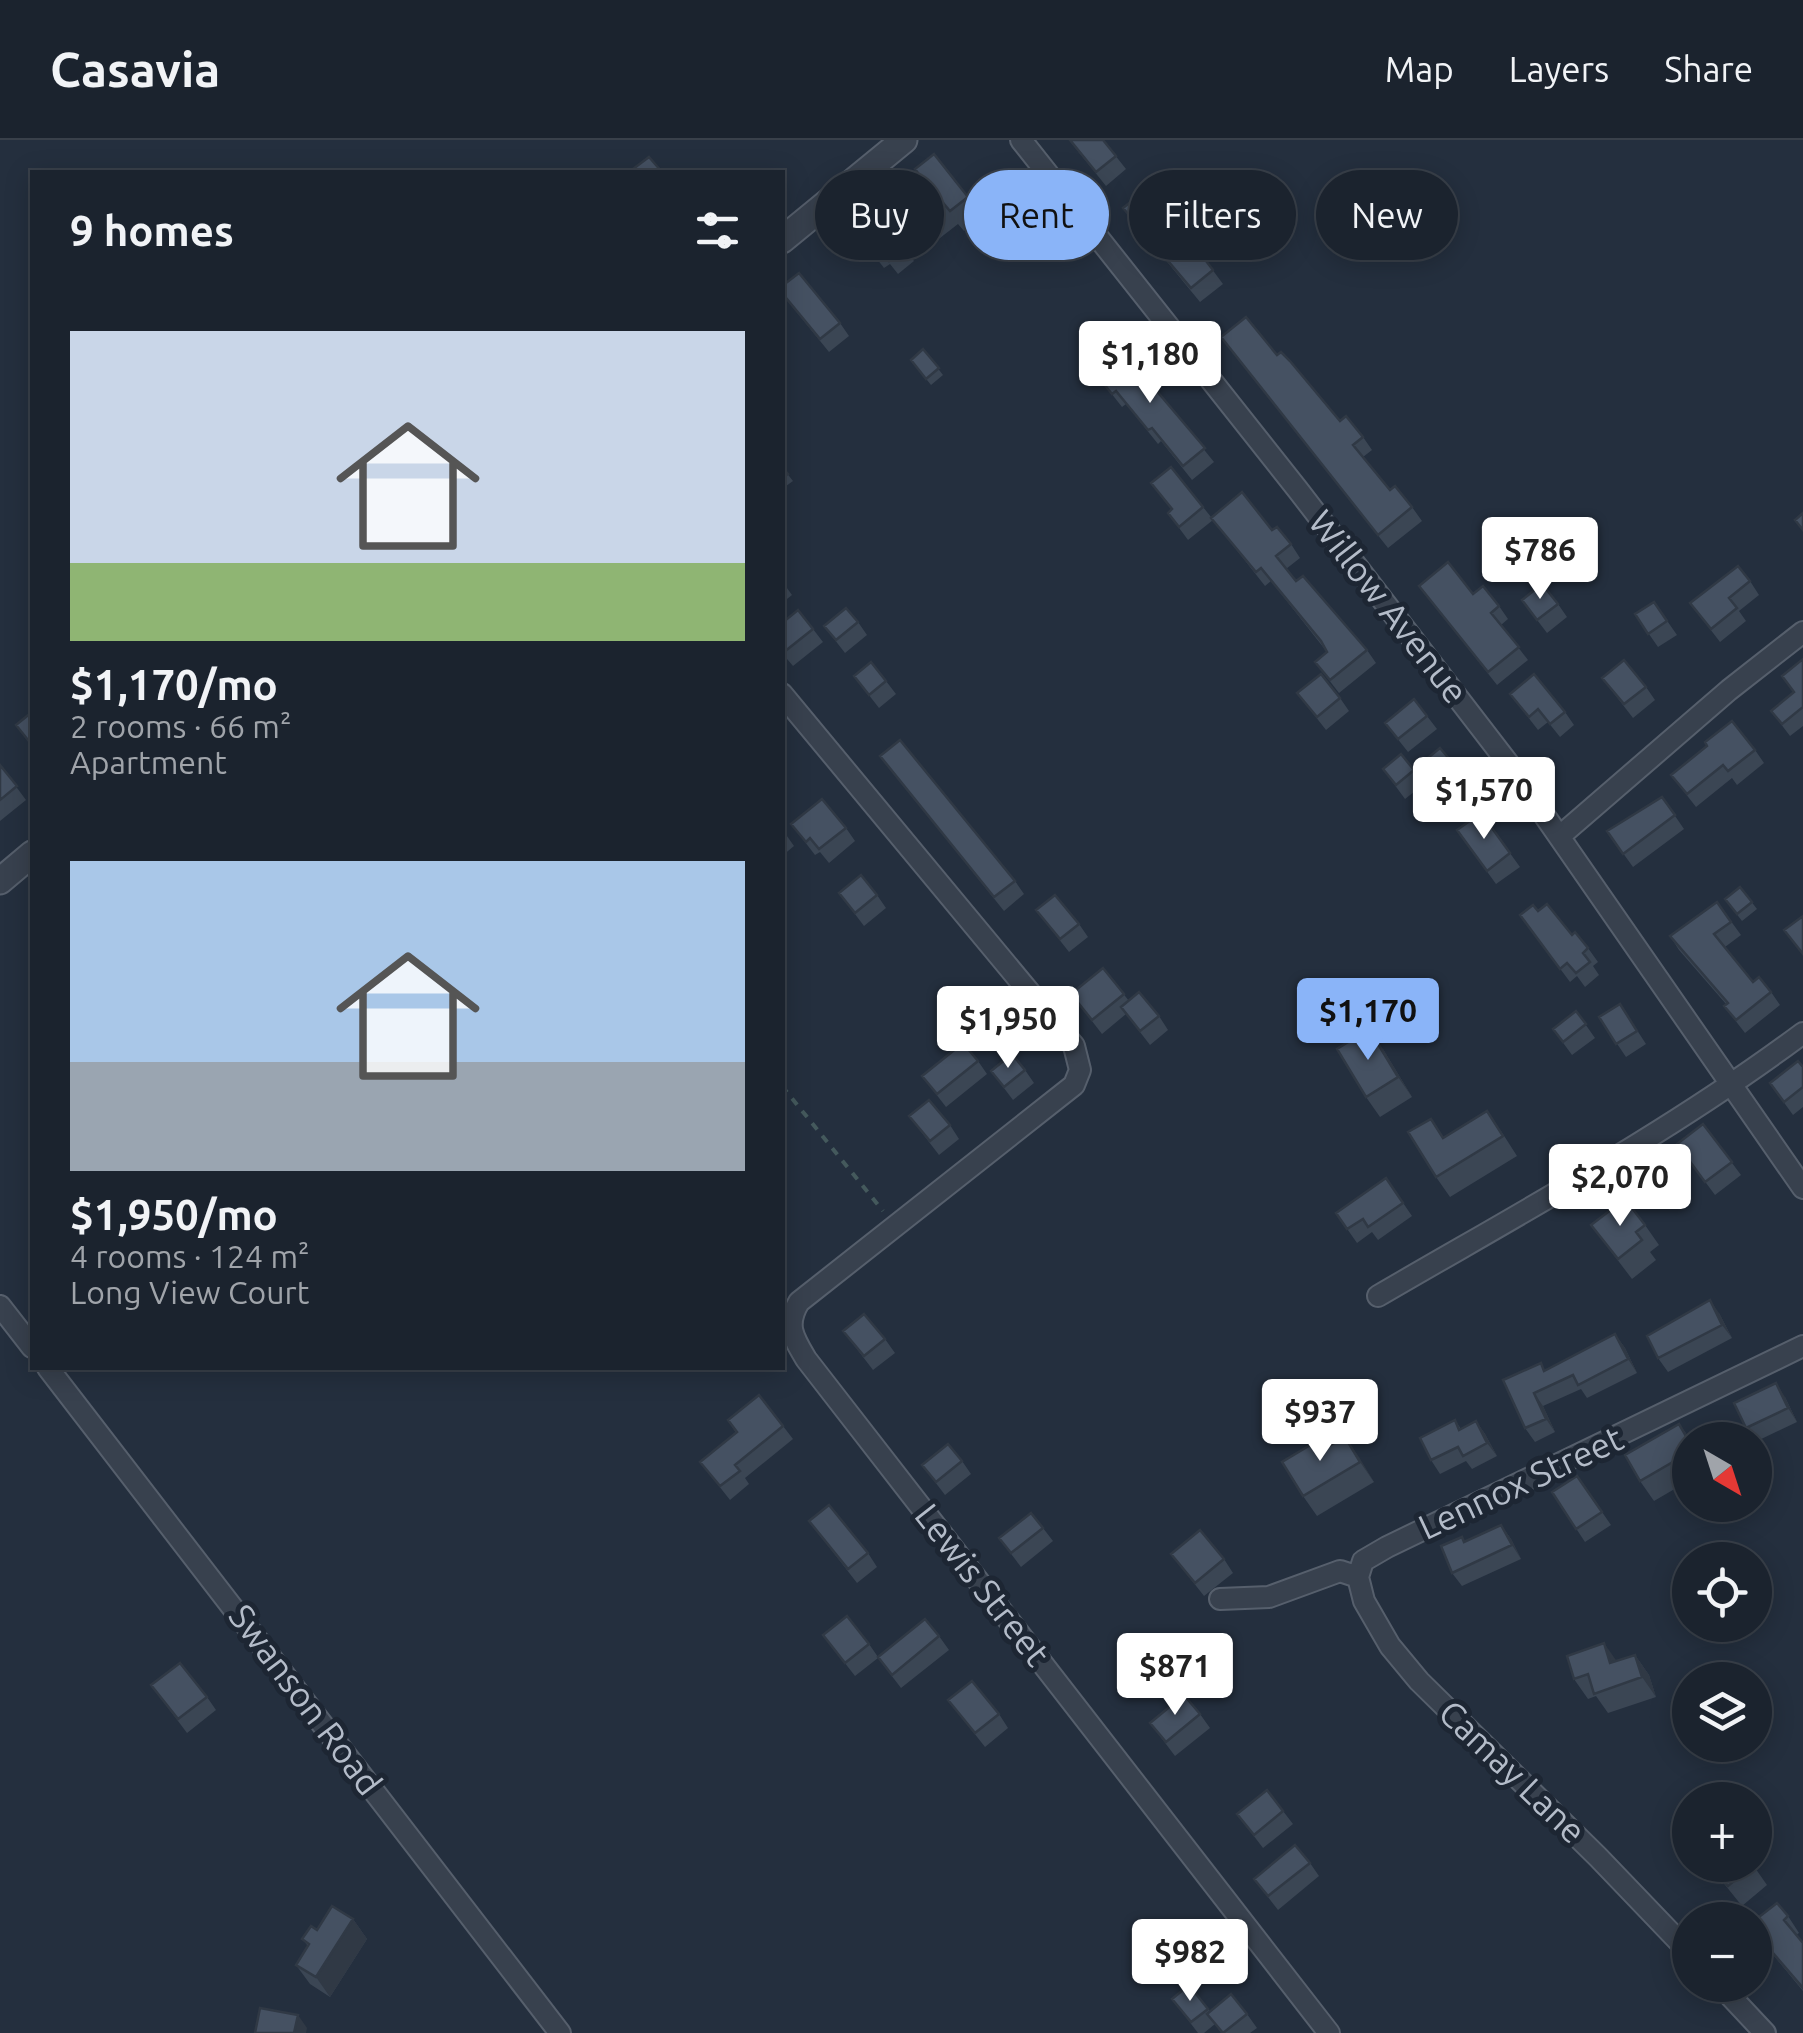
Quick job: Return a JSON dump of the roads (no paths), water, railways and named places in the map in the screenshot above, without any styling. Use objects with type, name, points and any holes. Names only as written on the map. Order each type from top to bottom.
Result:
[{"type":"street","points":[[785,238],[904,140]]},
{"type":"street","name":"Willow Avenue","points":[[1021,140],[1508,762],[1803,1188]]},
{"type":"street","points":[[1560,836],[1729,690],[1803,632]]},
{"type":"street","name":"Lewis Street","points":[[785,698],[1074,1046],[1079,1075],[1074,1085],[799,1302],[790,1324],[792,1336],[1329,2033]]},
{"type":"street","points":[[0,881],[30,856]]},
{"type":"street","points":[[1378,1296],[1732,1086],[1803,1033]]},
{"type":"street","points":[[0,1306],[30,1344]]},
{"type":"street","name":"Lennox Street","points":[[1358,1576],[1363,1561],[1386,1547],[1803,1346]]},
{"type":"street","name":"Swanson Road","points":[[50,1370],[560,2033]]},
{"type":"street","points":[[1220,1599],[1269,1597],[1340,1571],[1358,1576]]},
{"type":"street","name":"Camay Lane","points":[[1358,1576],[1364,1600],[1390,1646],[1419,1682],[1672,1934]]},
{"type":"street","points":[[1736,2002],[1765,2033]]}]
